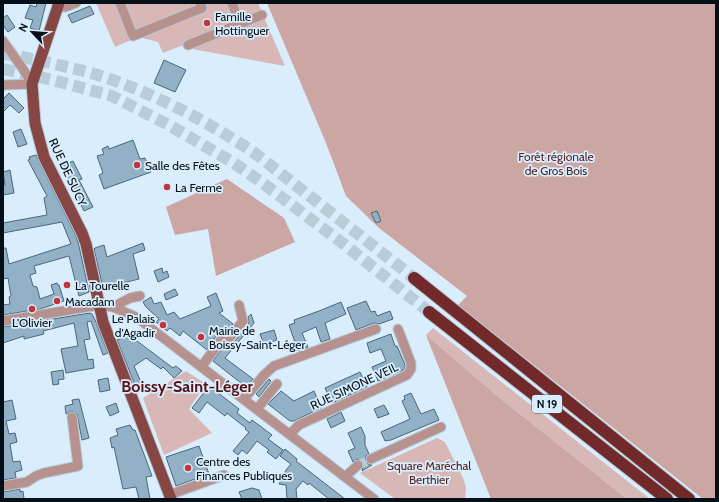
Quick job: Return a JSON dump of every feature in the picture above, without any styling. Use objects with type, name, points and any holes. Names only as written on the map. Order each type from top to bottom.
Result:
[{"type":"highway","name":"N 19","points":[[414,278],[689,499]]},
{"type":"highway","name":"N 19","points":[[429,312],[667,499]]},
{"type":"main road","name":"RUE DE SUCY","points":[[59,5],[32,84],[34,123],[42,151],[82,233],[97,290],[99,305],[107,330],[170,497]]},
{"type":"street","points":[[59,5],[65,7],[76,3]]},
{"type":"street","points":[[120,3],[133,36],[202,8],[200,3]]},
{"type":"street","points":[[232,3],[240,24]]},
{"type":"street","points":[[188,45],[262,15]]},
{"type":"street","points":[[3,41],[32,84],[3,85]]},
{"type":"street","points":[[113,307],[130,298],[140,296]]},
{"type":"street","points":[[3,321],[99,305],[113,307],[131,313],[374,499]]},
{"type":"street","points":[[202,366],[222,340],[226,342],[243,321],[239,305]]},
{"type":"street","name":"RUE SIMONE VEIL","points":[[290,434],[299,425],[407,375],[411,369],[411,363],[398,329]]},
{"type":"street","points":[[244,399],[264,375],[274,366],[376,330]]},
{"type":"street","points":[[257,409],[277,384]]},
{"type":"street","points":[[3,486],[27,482],[44,473],[78,466],[72,417]]},
{"type":"street","points":[[371,459],[441,427]]},
{"type":"street","points":[[345,476],[358,465]]},
{"type":"street","points":[[170,497],[224,476]]},
{"type":"green space","points":[[96,3],[258,3],[285,66],[187,48],[186,44],[163,53],[158,42],[138,37],[115,47]]},
{"type":"green space","name":"Forêt régionale de Gros Bois","points":[[267,3],[716,3],[716,499],[703,499],[458,305],[467,296],[379,228],[346,196],[326,143]]},
{"type":"green space","points":[[227,179],[284,218],[295,242],[216,276],[208,229],[175,235],[166,207]]},
{"type":"green space","points":[[433,328],[650,499],[627,499],[501,399],[426,335]]},
{"type":"green space","points":[[426,335],[501,399],[627,499],[491,499]]},
{"type":"green space","points":[[186,371],[206,384],[189,409],[212,433],[164,455],[143,398]]},
{"type":"green space","name":"Square Maréchal Berthier","points":[[437,438],[445,442],[464,480],[466,488],[465,499],[395,499],[360,473]]},
{"type":"building","points":[[37,3],[46,3],[39,31],[30,28],[33,20],[25,18],[30,5],[36,7]]},
{"type":"building","points":[[90,6],[94,14],[72,23],[68,15]]},
{"type":"building","points":[[7,15],[15,27],[8,32],[3,25],[3,18]]},
{"type":"building","points":[[164,60],[186,70],[175,92],[154,83]]},
{"type":"building","points":[[9,93],[24,108],[19,113],[10,105],[3,112],[3,99]]},
{"type":"building","points":[[21,129],[27,144],[18,147],[13,132]]},
{"type":"building","name":"Salle des Fêtes","points":[[133,140],[140,159],[145,158],[151,172],[104,189],[99,175],[103,173],[97,156],[104,154],[102,149],[108,146],[109,149]]},
{"type":"building","points":[[36,155],[76,236],[89,292],[79,296],[69,256],[34,266],[36,273],[30,275],[33,286],[37,287],[40,299],[54,294],[51,285],[57,283],[64,301],[40,309],[3,315],[3,305],[10,304],[9,297],[11,296],[8,278],[3,279],[3,248],[6,248],[9,264],[71,244],[62,222],[3,233],[3,223],[47,215],[44,198],[47,196],[28,160],[30,159],[29,157]]},
{"type":"building","points":[[73,161],[82,179],[79,180],[93,207],[84,211],[62,166]]},
{"type":"building","points":[[10,170],[14,193],[3,195],[3,185],[5,185],[3,172]]},
{"type":"building","points":[[377,211],[381,221],[376,223],[371,213]]},
{"type":"building","points":[[143,243],[145,250],[133,254],[139,279],[103,288],[94,249],[104,245],[107,257]]},
{"type":"building","points":[[162,268],[163,273],[167,271],[169,277],[158,282],[154,271]]},
{"type":"building","points":[[175,289],[178,295],[166,300],[164,294]]},
{"type":"building","points":[[216,293],[223,311],[219,313],[233,324],[224,335],[220,334],[216,336],[207,350],[183,331],[180,336],[170,328],[167,331],[156,322],[159,319],[146,307],[143,302],[151,297],[154,304],[161,302],[167,315],[174,312],[180,319],[211,306],[207,297]]},
{"type":"building","points":[[366,301],[371,312],[375,311],[377,316],[390,311],[393,319],[379,324],[374,323],[356,330],[347,308]]},
{"type":"building","points":[[341,302],[346,314],[325,323],[330,339],[321,342],[316,327],[302,333],[308,347],[298,351],[289,325],[295,323],[294,320]]},
{"type":"building","points":[[90,313],[96,322],[108,353],[103,355],[91,321],[87,322],[90,339],[84,340],[88,360],[93,359],[94,368],[66,373],[61,349],[78,346],[74,323],[43,331],[44,334],[24,339],[24,336],[3,343],[3,327]]},
{"type":"building","points":[[251,314],[254,323],[225,358],[253,379],[246,387],[213,361],[223,347],[227,348],[231,346],[248,325],[248,317]]},
{"type":"building","points":[[274,330],[277,340],[264,345],[260,334]]},
{"type":"building","points":[[391,334],[405,367],[403,370],[378,381],[372,367],[386,361],[381,349],[370,353],[367,343]]},
{"type":"building","points":[[129,335],[173,368],[176,366],[182,371],[174,378],[163,367],[161,369],[146,358],[134,366],[143,387],[137,390],[117,340]]},
{"type":"building","points":[[63,370],[64,379],[58,380],[59,384],[53,385],[51,372]]},
{"type":"building","points":[[360,372],[367,387],[332,403],[325,388]]},
{"type":"building","points":[[108,378],[110,390],[100,392],[98,380]]},
{"type":"building","points":[[269,379],[271,381],[259,397],[256,394]]},
{"type":"building","points":[[209,386],[239,409],[237,413],[250,423],[252,420],[272,435],[268,439],[283,450],[276,459],[267,452],[269,450],[257,441],[247,454],[242,450],[238,455],[233,451],[249,432],[245,429],[246,428],[227,413],[225,416],[207,402],[199,413],[192,408]]},
{"type":"building","points":[[281,391],[294,401],[314,391],[321,408],[294,421],[290,421],[268,404]]},
{"type":"building","points":[[411,393],[421,414],[434,409],[439,420],[391,440],[385,441],[381,432],[410,419],[402,401],[405,399],[404,396]]},
{"type":"building","points":[[79,399],[89,438],[82,440],[77,414],[72,411],[66,414],[65,406],[73,404],[72,400]]},
{"type":"building","points":[[12,400],[16,419],[6,421],[9,434],[15,433],[17,442],[10,444],[13,462],[20,461],[22,470],[15,472],[16,478],[3,480],[3,402]]},
{"type":"building","points":[[116,403],[119,412],[110,416],[106,407]]},
{"type":"building","points":[[384,405],[389,414],[378,418],[374,409]]},
{"type":"building","points":[[341,412],[345,421],[331,428],[327,419]]},
{"type":"building","points":[[130,425],[133,430],[135,430],[152,476],[146,477],[150,499],[139,499],[136,487],[123,489],[114,447],[112,448],[110,438],[118,435],[116,429]]},
{"type":"building","points":[[361,427],[365,436],[365,445],[369,454],[366,456],[365,461],[372,465],[362,471],[364,464],[363,461],[357,459],[353,462],[348,451],[355,448],[348,433]]},
{"type":"building","name":"Centre des Finances Publiques","points":[[199,446],[209,474],[176,486],[166,457]]},
{"type":"building","points":[[285,449],[297,459],[296,461],[345,499],[329,499],[309,483],[308,485],[303,481],[296,489],[297,499],[287,499],[286,485],[279,484],[286,470],[291,464],[280,456]]},
{"type":"building","points":[[252,488],[259,490],[262,499],[242,499],[239,492]]},
{"type":"building","points":[[20,489],[20,492],[23,491],[24,499],[3,499],[3,492]]},
{"type":"tunnel","points":[[3,54],[42,61],[101,76],[141,91],[201,120],[256,154],[414,278]]},
{"type":"tunnel","points":[[3,69],[53,80],[112,96],[167,124],[234,163],[264,184],[345,245],[429,312]]},
{"type":"tunnel","points":[[358,465],[371,459]]},
{"type":"place","name":"Famille Hottinguer","points":[[207,23]]},
{"type":"place","name":"Salle des Fêtes","points":[[137,165]]},
{"type":"place","name":"La Ferme","points":[[167,187]]},
{"type":"place","name":"La Tourelle","points":[[67,285]]},
{"type":"place","name":"Macadam","points":[[57,301]]},
{"type":"place","name":"L'Olivier","points":[[32,309]]},
{"type":"place","name":"Le Palais d'Agadir","points":[[163,325]]},
{"type":"place","name":"Mairie de Boissy-Saint-Léger","points":[[201,337]]},
{"type":"place","name":"Centre des Finances Publiques","points":[[188,468]]},
{"type":"district","name":"Boissy-Saint-Léger","points":[[187,386]]}]
